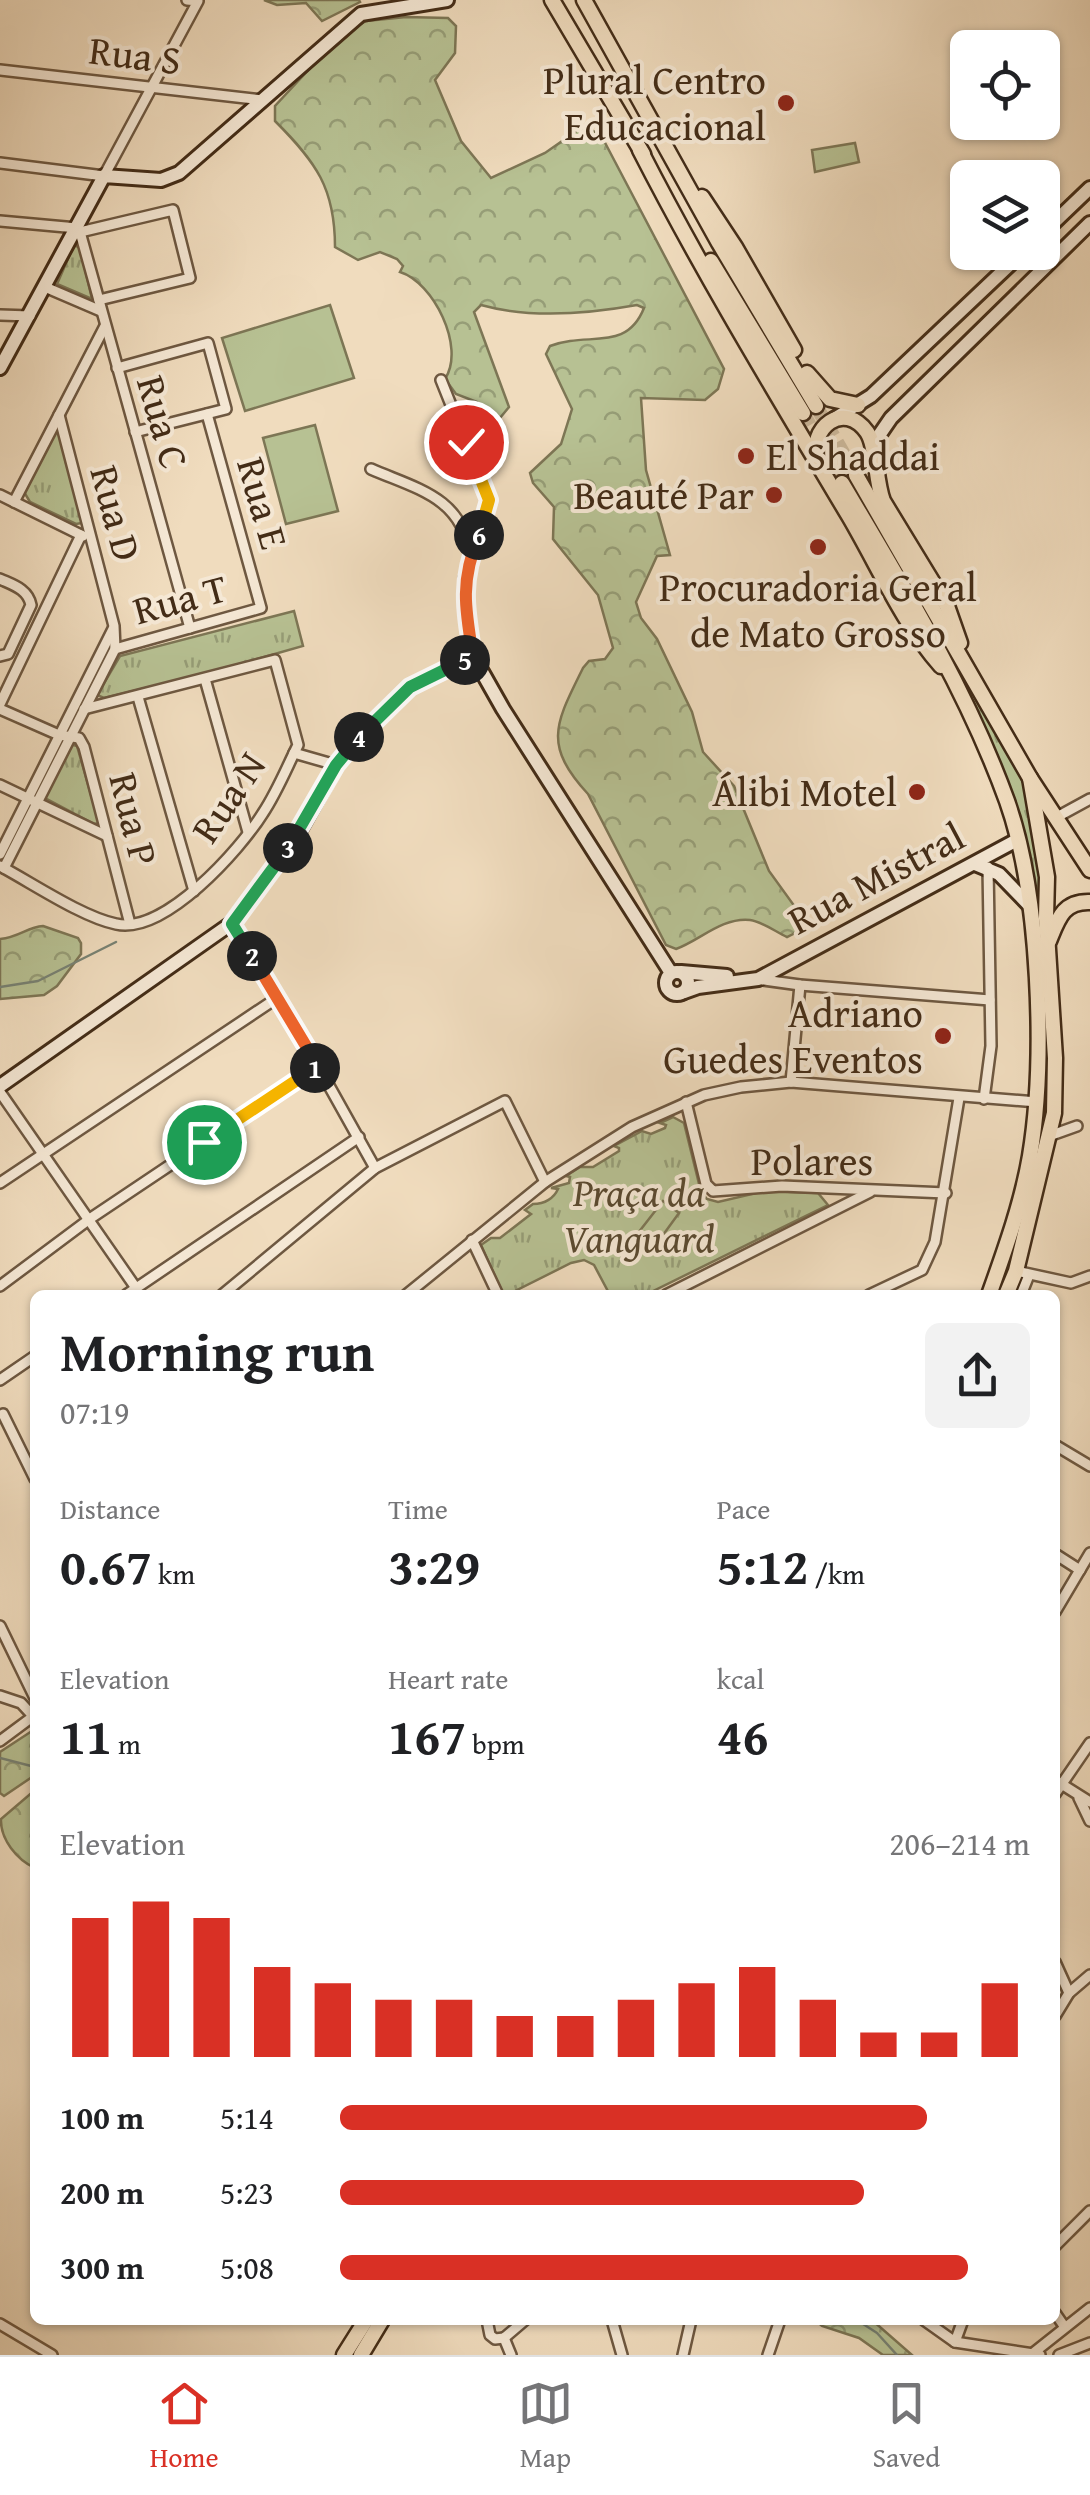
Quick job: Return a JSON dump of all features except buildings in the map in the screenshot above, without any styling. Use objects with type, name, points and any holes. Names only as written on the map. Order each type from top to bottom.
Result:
[{"type":"main road","points":[[552,0],[640,150],[809,409],[584,0]]},
{"type":"main road","points":[[640,150],[819,469],[842,481],[964,659],[1030,778],[1090,870]]},
{"type":"main road","points":[[677,168],[709,206],[816,388],[830,400],[864,400]]},
{"type":"main road","points":[[819,469],[814,451],[817,436],[834,419],[860,424],[879,440],[874,468],[883,501],[947,606],[964,659]]},
{"type":"main road","points":[[842,481],[916,605],[958,686],[1007,801],[1017,840],[1036,967],[1037,1102],[1030,1158],[991,1290]]},
{"type":"main road","points":[[1010,1290],[1023,1273],[1054,1113],[1055,1058],[1044,849],[1030,778]]},
{"type":"main road","points":[[1049,942],[1064,910],[1084,902]]},
{"type":"main road","points":[[344,2355],[363,2325]]},
{"type":"main road","points":[[360,2355],[379,2325]]},
{"type":"street","points":[[0,368],[78,230],[150,86],[198,1],[187,0]]},
{"type":"street","points":[[0,162],[161,180],[179,174],[361,14],[442,0]]},
{"type":"street","name":"Rua S","points":[[0,70],[263,100]]},
{"type":"street","points":[[1060,217],[1090,188]]},
{"type":"street","points":[[0,221],[78,230],[172,210],[190,278],[100,306],[45,287]]},
{"type":"street","points":[[879,440],[1090,222]]},
{"type":"street","name":"Rua C","points":[[78,230],[190,628]]},
{"type":"street","points":[[834,419],[864,400],[1004,270]]},
{"type":"street","points":[[0,315],[30,316]]},
{"type":"street","points":[[14,502],[105,326]]},
{"type":"street","points":[[117,368],[208,343],[226,408],[134,432]]},
{"type":"street","points":[[441,380],[489,500],[464,579],[473,656],[503,710],[676,973]]},
{"type":"street","name":"Rua E","points":[[207,414],[261,608]]},
{"type":"street","name":"Rua D","points":[[59,415],[94,542],[116,648]]},
{"type":"street","points":[[371,469],[433,496],[455,513],[466,532],[470,556]]},
{"type":"street","points":[[0,495],[94,542]]},
{"type":"street","points":[[64,736],[0,706],[82,535]]},
{"type":"street","points":[[0,579],[20,588],[30,597],[30,605],[8,654],[0,656]]},
{"type":"street","name":"Rua T","points":[[116,648],[261,608]]},
{"type":"street","points":[[114,626],[38,803],[2,867],[102,920],[120,926],[130,924]]},
{"type":"street","points":[[0,854],[27,798],[84,709],[116,648]]},
{"type":"street","points":[[136,1288],[0,1089],[232,924],[292,844],[336,765],[368,728],[410,687],[473,656]]},
{"type":"street","name":"Rua N","points":[[130,924],[166,909],[202,885],[263,814],[298,745],[275,660],[205,679]]},
{"type":"street","points":[[84,709],[205,679],[248,832]]},
{"type":"street","name":"Rua P","points":[[138,697],[194,891]]},
{"type":"street","name":"Rua P","points":[[64,736],[79,738],[84,747],[130,924]]},
{"type":"street","points":[[294,753],[336,765]]},
{"type":"street","points":[[0,785],[107,836]]},
{"type":"street","points":[[1060,822],[1090,799]]},
{"type":"street","name":"Rua Mistral","points":[[757,976],[982,866],[1017,840]]},
{"type":"street","points":[[982,866],[1004,878],[1029,905]]},
{"type":"street","name":"Rua Mistral","points":[[982,866],[990,1000],[984,1100]]},
{"type":"street","points":[[232,924],[375,1168]]},
{"type":"street","points":[[757,976],[676,994],[669,990],[666,979],[676,973],[757,976],[800,986],[990,1000]]},
{"type":"street","points":[[790,1082],[800,986]]},
{"type":"street","points":[[0,1183],[277,998]]},
{"type":"street","points":[[0,1286],[90,1218],[318,1066]]},
{"type":"street","points":[[412,1290],[545,1182],[632,1127],[686,1102],[741,1087],[790,1082],[1037,1102]]},
{"type":"street","points":[[880,1290],[922,1270],[935,1242],[959,1098]]},
{"type":"street","points":[[228,1290],[375,1168],[506,1101],[545,1182]]},
{"type":"street","name":"Polares","points":[[686,1102],[706,1184],[712,1191],[782,1186],[946,1193]]},
{"type":"street","points":[[1049,1136],[1078,1126]]},
{"type":"street","points":[[133,1290],[359,1137]]},
{"type":"street","points":[[676,1290],[872,1191]]},
{"type":"street","points":[[472,1240],[496,1290]]},
{"type":"street","points":[[1021,1290],[1023,1273],[1071,1283],[1090,1276]]},
{"type":"street","points":[[236,1284],[241,1290]]},
{"type":"street","points":[[0,1380],[30,1359]]},
{"type":"street","points":[[3,1414],[30,1469]]},
{"type":"street","points":[[1060,1447],[1087,1461]]},
{"type":"street","points":[[1060,1604],[1090,1553]]},
{"type":"street","points":[[1060,1557],[1080,1570]]},
{"type":"street","points":[[0,1626],[30,1688]]},
{"type":"street","points":[[0,1696],[21,1703],[30,1712]]},
{"type":"street","points":[[2,1739],[30,1719]]},
{"type":"street","points":[[1060,1781],[1090,1742]]},
{"type":"street","points":[[1060,1783],[1090,1802]]},
{"type":"street","points":[[1078,1795],[1090,1820]]},
{"type":"street","points":[[1060,1973],[1069,1993]]},
{"type":"street","points":[[1060,2008],[1069,1993],[1090,1974]]},
{"type":"street","points":[[1060,2241],[1090,2211]]},
{"type":"street","points":[[1032,2354],[1090,2308]]},
{"type":"street","points":[[1060,2320],[1064,2326]]},
{"type":"street","points":[[0,2324],[51,2354]]},
{"type":"street","points":[[489,2325],[495,2339],[504,2338],[519,2325]]},
{"type":"street","points":[[613,2325],[622,2355]]},
{"type":"street","points":[[683,2355],[691,2325]]},
{"type":"street","points":[[768,2355],[778,2325]]},
{"type":"street","points":[[931,2325],[955,2342],[1040,2355]]},
{"type":"street","points":[[955,2342],[961,2325]]},
{"type":"street","points":[[504,2338],[511,2355]]},
{"type":"street","points":[[1059,2355],[1090,2343]]},
{"type":"green space","points":[[264,0],[360,2],[322,21],[306,3],[277,5]]},
{"type":"green space","points":[[448,18],[456,26],[455,53],[435,80],[461,141],[491,178],[545,153],[578,130],[589,128],[602,137],[724,369],[718,389],[705,400],[641,398],[646,470],[670,555],[657,556],[636,602],[692,712],[703,752],[734,786],[769,871],[803,918],[801,930],[787,937],[759,922],[740,920],[676,949],[666,945],[588,794],[573,776],[559,747],[561,719],[583,668],[589,661],[605,659],[613,648],[598,595],[553,539],[554,507],[533,483],[530,473],[561,444],[572,409],[546,354],[550,346],[564,342],[616,336],[627,331],[644,308],[637,305],[539,314],[481,305],[474,312],[509,407],[495,424],[501,438],[492,436],[477,402],[456,394],[445,379],[450,366],[449,334],[434,302],[424,288],[400,272],[403,266],[397,259],[380,252],[358,260],[335,247],[331,208],[320,177],[275,121],[275,106],[339,37],[366,21]]},
{"type":"green space","points":[[855,143],[859,162],[815,172],[812,150]]},
{"type":"green space","points":[[74,245],[80,248],[92,299],[57,284]]},
{"type":"green space","points":[[330,305],[354,378],[245,411],[222,338]]},
{"type":"green space","points":[[315,425],[338,511],[286,524],[263,438]]},
{"type":"green space","points":[[55,432],[59,433],[82,523],[76,524],[30,502],[24,492]]},
{"type":"green space","points":[[294,611],[303,646],[104,698],[97,695],[120,656]]},
{"type":"green space","points":[[962,673],[1021,776],[1033,819],[1042,893],[1029,893],[996,759],[958,675]]},
{"type":"green space","points":[[70,744],[77,746],[99,823],[94,824],[45,798]]},
{"type":"green space","points":[[43,926],[78,938],[81,954],[57,986],[44,995],[0,999],[0,939]]},
{"type":"green space","name":"Praça da Vanguard","points":[[673,1117],[684,1123],[701,1192],[707,1199],[718,1202],[765,1191],[818,1193],[828,1205],[655,1290],[607,1290],[594,1265],[584,1260],[517,1290],[501,1290],[481,1245],[491,1238],[500,1238],[531,1214],[525,1210],[533,1204],[551,1198],[558,1189],[551,1188],[569,1183],[570,1177],[566,1176],[580,1167],[593,1167],[619,1151],[614,1146],[642,1131],[651,1134],[665,1128],[660,1123]]},
{"type":"green space","points":[[663,1201],[679,1213],[655,1246],[638,1233]]},
{"type":"green space","points":[[30,1732],[30,1778],[4,1796],[0,1793],[0,1752]]},
{"type":"green space","points":[[30,1794],[30,1865],[11,1848],[1,1819]]},
{"type":"green space","points":[[878,2325],[912,2355],[883,2355],[859,2338],[822,2326]]},
{"type":"waterway","points":[[0,987],[38,981],[116,942]]},
{"type":"waterway","points":[[0,1758],[30,1766]]},
{"type":"waterway","points":[[865,2325],[897,2355]]},
{"type":"tunnel","points":[[816,406],[856,475]]},
{"type":"tunnel","points":[[803,413],[842,483]]},
{"type":"place","name":"Plural Centro Educacional","points":[[786,103]]},
{"type":"place","name":"El Shaddai","points":[[746,456]]},
{"type":"place","name":"Beauté Par","points":[[774,495]]},
{"type":"place","name":"Procuradoria Geral de Mato Grosso","points":[[818,547]]},
{"type":"place","name":"Álibi Motel","points":[[917,792]]},
{"type":"place","name":"Adriano Guedes Eventos","points":[[943,1036]]},
{"type":"route","points":[[204,1142],[318,1066],[232,924],[292,844],[336,765],[356,740],[410,687],[473,656],[464,579],[489,500],[466,442]]}]
